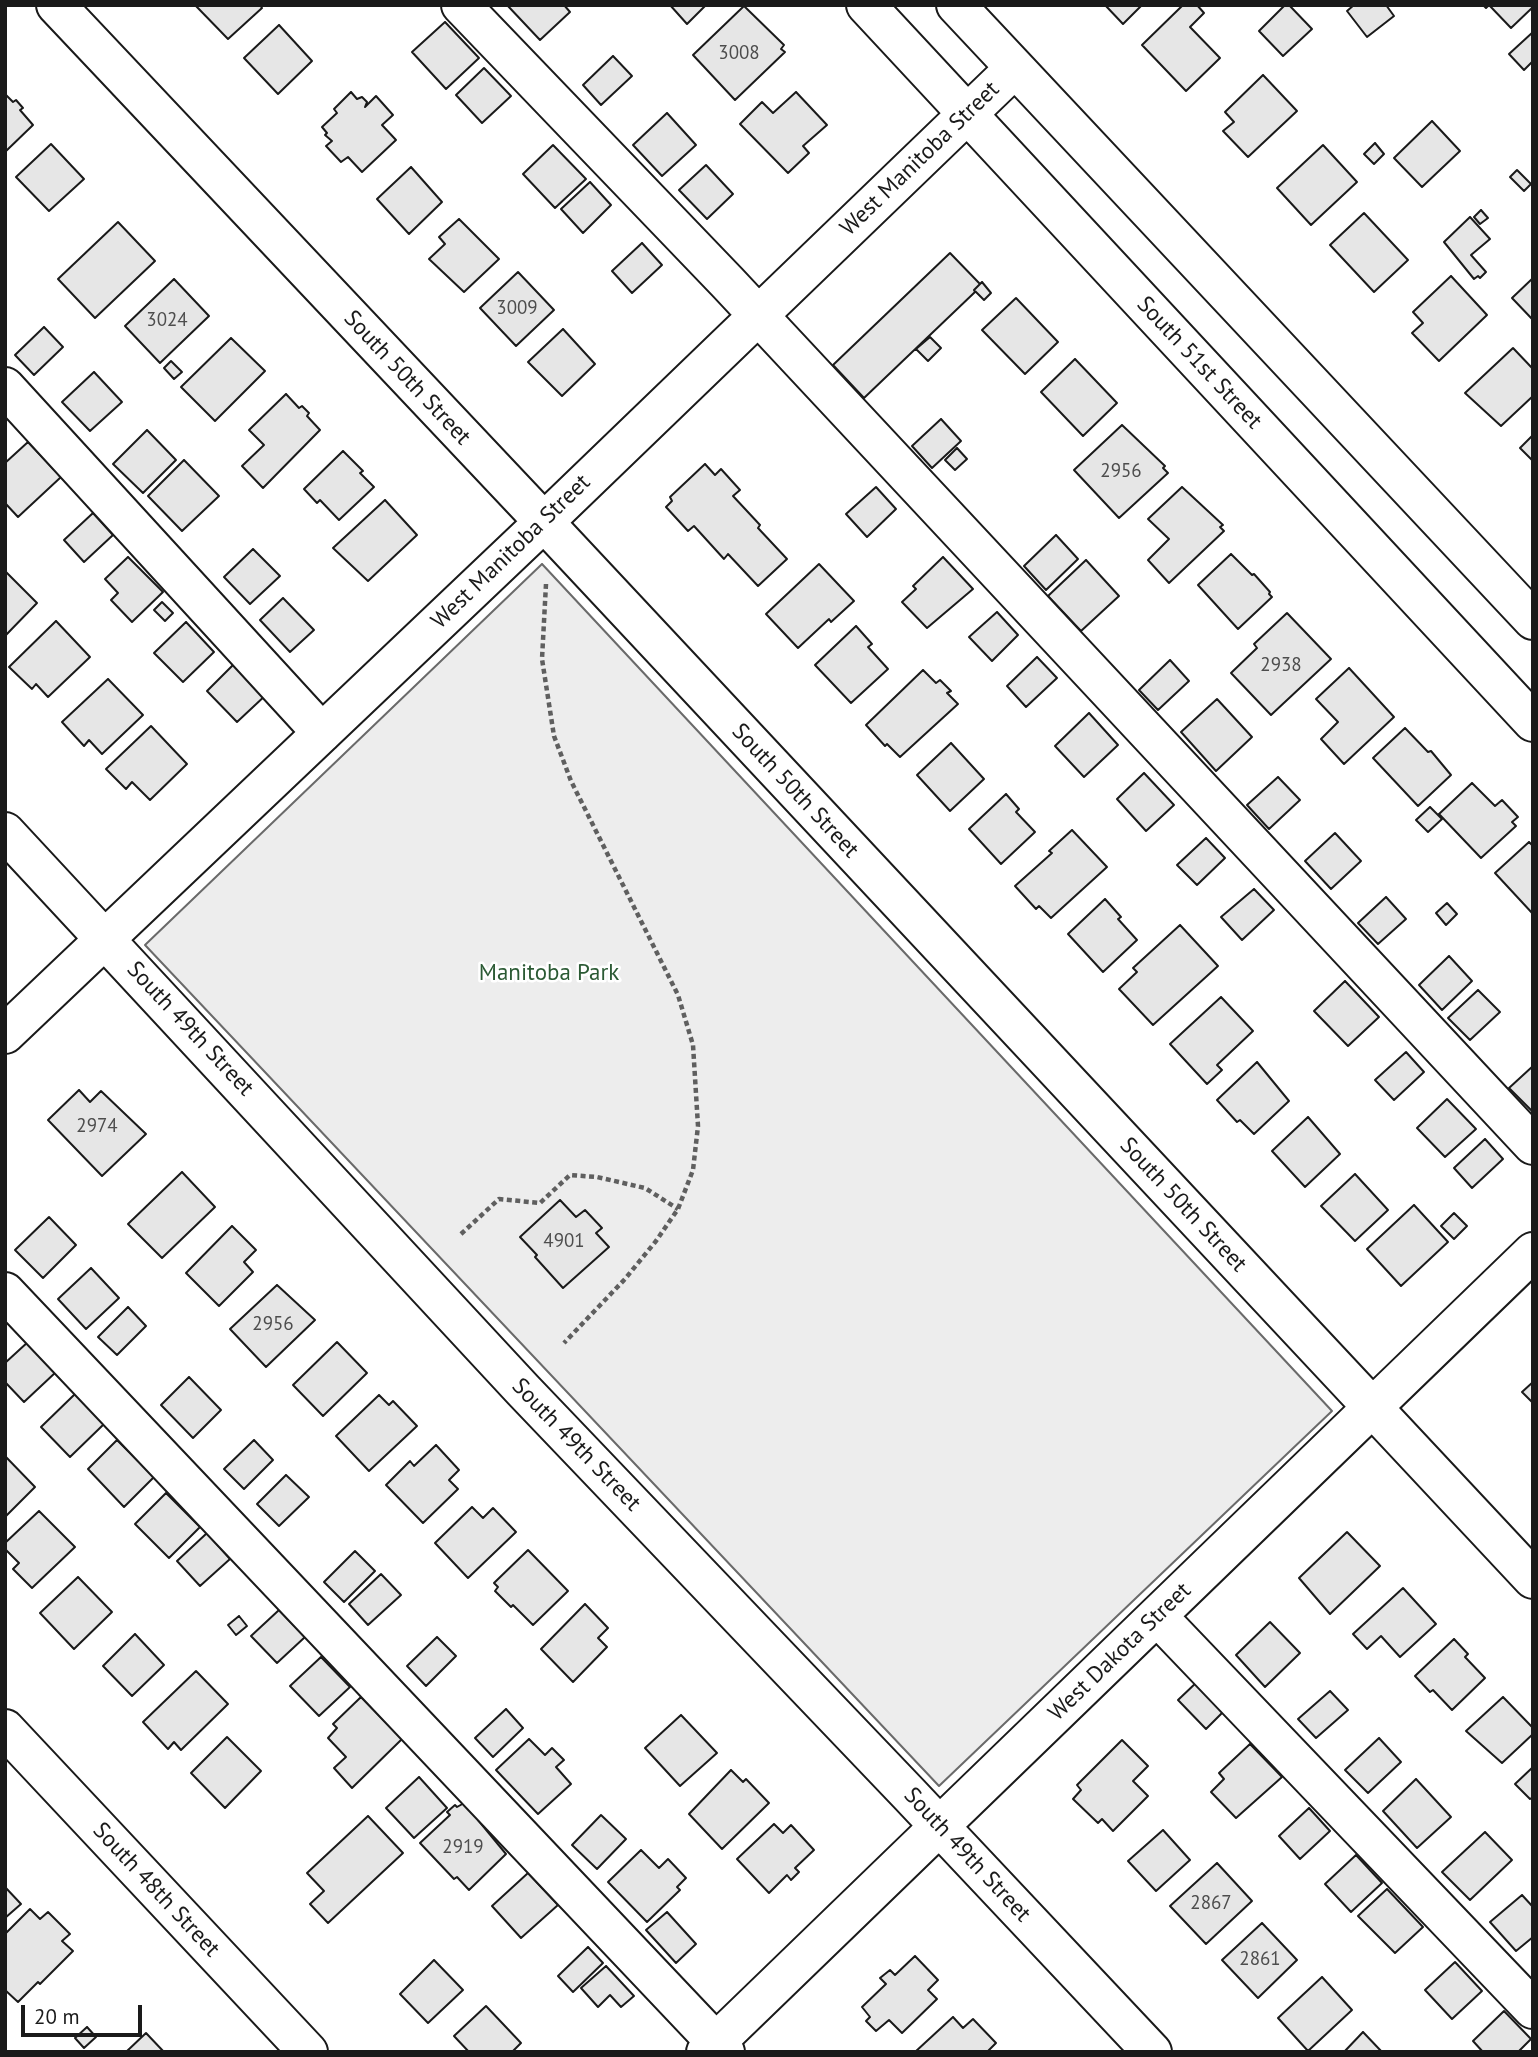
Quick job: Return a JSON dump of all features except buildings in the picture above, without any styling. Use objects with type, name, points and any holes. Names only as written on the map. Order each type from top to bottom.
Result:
[{"type":"street","name":"South 50th Street","points":[[56,5],[1533,1579]]},
{"type":"street","points":[[461,5],[758,315],[1533,1145]]},
{"type":"street","name":"South 51st Street","points":[[866,5],[1533,722]]},
{"type":"street","points":[[956,5],[1533,620]]},
{"type":"street","name":"West Manitoba Street","points":[[5,1034],[544,522],[1015,68]]},
{"type":"street","points":[[5,387],[322,733]]},
{"type":"street","name":"South 49th Street","points":[[5,832],[523,1390],[1152,2052]]},
{"type":"street","name":"West Dakota Street","points":[[716,2049],[940,1826],[1533,1252]]},
{"type":"street","points":[[5,1292],[716,2049]]},
{"type":"street","points":[[1157,1616],[1533,2009]]},
{"type":"street","name":"South 48th Street","points":[[5,1729],[307,2052]]},
{"type":"path","points":[[546,584],[542,659],[554,736],[571,781],[678,995],[693,1045],[698,1126],[693,1170],[678,1209],[625,1279],[564,1343]]},
{"type":"path","points":[[461,1234],[499,1199],[540,1203],[570,1175],[597,1177],[645,1188],[678,1209]]},
{"type":"green space","name":"Manitoba Park","points":[[542,564],[1332,1411],[939,1786],[145,945]]}]
